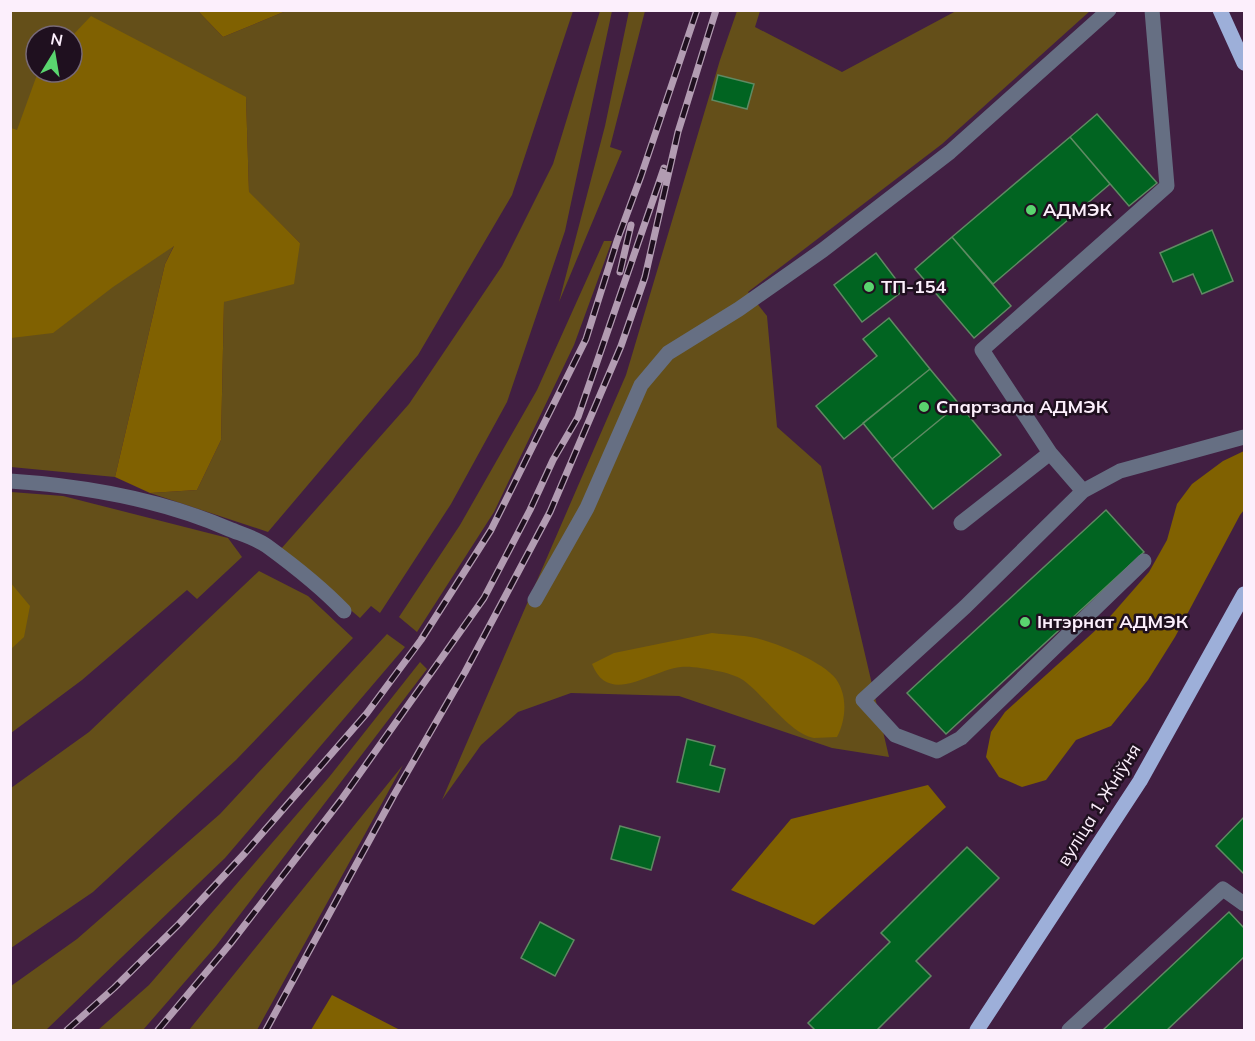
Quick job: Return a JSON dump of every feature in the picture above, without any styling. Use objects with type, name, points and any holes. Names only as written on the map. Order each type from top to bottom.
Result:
[{"type":"main road","points":[[1220,10],[1245,63]]},
{"type":"main road","name":"вуліца 1 Жніўня","points":[[977,1030],[1140,781],[1245,594]]},
{"type":"lane","points":[[535,600],[587,508],[641,385],[668,353],[739,309],[823,250],[950,152],[1109,10]]},
{"type":"lane","points":[[1083,491],[1050,453],[982,350],[1167,186],[1152,10]]},
{"type":"lane","points":[[1144,561],[961,738],[936,751],[895,735],[863,700],[965,607],[1083,491],[1120,471],[1245,437]]},
{"type":"lane","points":[[961,523],[1050,453]]},
{"type":"lane","points":[[10,481],[86,488],[141,500],[212,522],[267,546],[344,611]]},
{"type":"lane","points":[[1069,1030],[1223,889],[1245,904]]},
{"type":"shaded area","points":[[10,11],[198,11],[223,37],[286,11],[573,11],[512,195],[418,355],[268,532],[150,493],[197,490],[221,440],[224,302],[300,243],[249,193],[246,98],[165,264],[115,477],[11,467]]},
{"type":"shaded area","points":[[198,11],[286,11],[223,37]]},
{"type":"shaded area","points":[[600,11],[612,11],[565,231],[507,402],[451,504],[380,613],[371,606],[360,618],[280,550],[409,404],[502,266],[553,164]]},
{"type":"shaded area","points":[[629,11],[645,11],[610,147],[622,151],[559,302],[605,126]]},
{"type":"shaded area","points":[[737,11],[760,11],[755,27],[842,72],[956,11],[1090,11],[942,144],[748,292],[767,316],[777,427],[821,466],[889,757],[832,748],[679,696],[571,693],[518,712],[481,745],[442,800],[626,375],[720,60]]},
{"type":"shaded area","points":[[91,16],[246,97],[249,192],[300,243],[294,284],[224,302],[221,440],[197,490],[150,493],[115,477],[165,264],[174,246],[113,287],[53,333],[11,338],[11,128],[17,130],[34,84],[84,84],[83,24]]},
{"type":"shaded area","points":[[604,241],[612,241],[574,345],[494,512],[417,632],[399,617],[460,525],[537,390]]},
{"type":"shaded area","points":[[1244,451],[1244,510],[1175,637],[1148,680],[1111,726],[1076,740],[1046,780],[1022,787],[999,777],[986,757],[991,732],[1005,712],[1107,620],[1149,572],[1167,540],[1177,504],[1192,484],[1223,461]]},
{"type":"shaded area","points":[[11,492],[63,496],[228,538],[242,557],[197,599],[187,590],[82,680],[11,733]]},
{"type":"shaded area","points":[[259,571],[308,596],[353,638],[236,760],[93,892],[11,948],[11,788],[89,732]]},
{"type":"shaded area","points":[[10,582],[30,606],[24,637],[11,649]]},
{"type":"shaded area","points":[[712,633],[751,637],[771,643],[802,655],[830,673],[840,686],[844,700],[844,716],[837,737],[814,738],[796,730],[751,686],[727,673],[681,667],[620,685],[609,683],[599,677],[592,664],[614,653]]},
{"type":"shaded area","points":[[387,634],[405,647],[225,858],[46,1030],[11,1030],[11,986],[77,939],[220,814]]},
{"type":"shaded area","points":[[420,662],[427,669],[216,946],[143,1030],[98,1030],[149,985],[330,776]]},
{"type":"shaded area","points":[[403,765],[257,1030],[189,1030]]},
{"type":"shaded area","points":[[928,785],[946,807],[814,925],[731,890],[791,819]]},
{"type":"shaded area","points":[[332,995],[400,1030],[311,1030]]},
{"type":"building","points":[[718,75],[754,84],[747,109],[712,100]]},
{"type":"building","points":[[1097,114],[1157,183],[1129,206],[1070,137]]},
{"type":"building","name":"АДМЭК","points":[[1070,137],[1110,184],[993,284],[952,237]]},
{"type":"building","points":[[1212,230],[1233,281],[1202,294],[1193,274],[1173,282],[1160,253]]},
{"type":"building","points":[[952,237],[1011,306],[974,338],[915,269]]},
{"type":"building","name":"ТП-154","points":[[876,253],[904,290],[862,322],[834,285]]},
{"type":"building","points":[[889,318],[930,369],[844,439],[816,406],[877,356],[863,339]]},
{"type":"building","points":[[930,369],[959,404],[892,459],[863,423]]},
{"type":"building","points":[[959,404],[1001,455],[933,509],[892,459]]},
{"type":"building","name":"Інтэрнат АДМЭК","points":[[1106,510],[1144,552],[946,734],[907,693]]},
{"type":"building","points":[[687,739],[715,746],[710,765],[725,769],[719,792],[677,782]]},
{"type":"building","points":[[1244,817],[1244,874],[1216,846]]},
{"type":"building","points":[[620,826],[660,837],[651,870],[611,859]]},
{"type":"building","points":[[967,847],[999,878],[916,961],[931,976],[877,1030],[815,1030],[808,1023],[890,942],[881,933]]},
{"type":"building","points":[[1229,912],[1244,928],[1244,957],[1167,1030],[1103,1030]]},
{"type":"building","points":[[540,922],[574,940],[555,976],[521,958]]},
{"type":"railway","points":[[67,1030],[114,988],[179,924],[245,853],[367,713],[421,640],[491,530],[586,339],[617,241],[697,10]]},
{"type":"railway","points":[[266,1030],[394,795],[465,672],[550,512],[621,346],[645,277],[678,132],[716,10]]},
{"type":"railway","points":[[158,1030],[230,944],[341,800],[484,598],[553,460],[578,417],[664,168]]},
{"type":"railway","points":[[620,272],[631,225]]},
{"type":"place","name":"АДМЭК","points":[[1031,210]]},
{"type":"place","name":"ТП-154","points":[[869,287]]},
{"type":"place","name":"Спартзала АДМЭК","points":[[924,407]]},
{"type":"place","name":"Інтэрнат АДМЭК","points":[[1025,622]]}]
